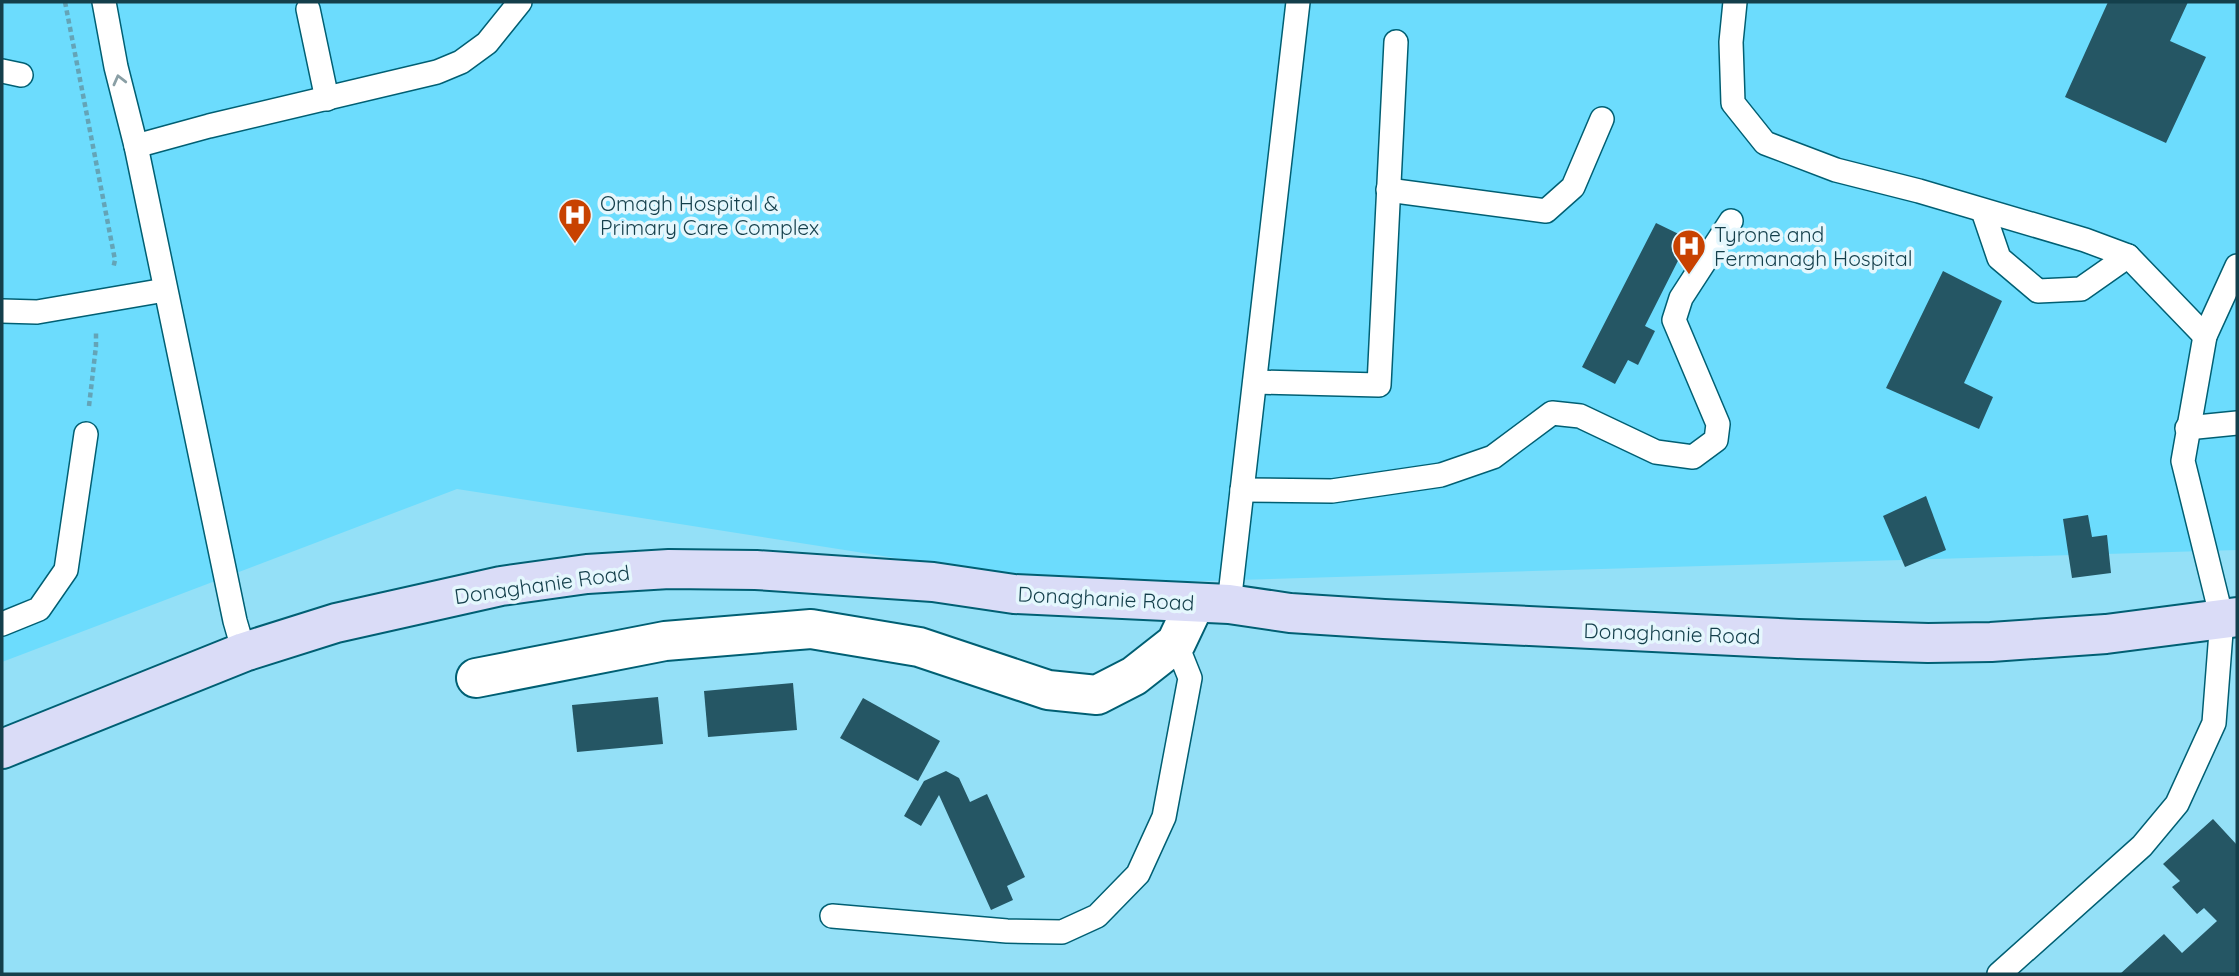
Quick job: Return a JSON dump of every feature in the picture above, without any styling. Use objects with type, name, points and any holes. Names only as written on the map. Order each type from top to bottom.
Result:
[{"type":"main road","name":"Donaghanie Road","points":[[2,749],[244,652],[336,623],[502,586],[587,574],[669,569],[768,571],[933,582],[1014,594],[1212,603],[1290,613],[1384,619],[1598,631],[1928,643],[1991,642],[2106,634],[2230,618]]},
{"type":"street","points":[[498,684],[665,641],[811,629],[919,647],[1048,690],[1097,695],[1134,676],[1176,643],[1212,603]]},
{"type":"lane","points":[[104,2],[235,621],[244,652]]},
{"type":"lane","points":[[136,146],[437,72],[461,62],[487,43],[520,2]]},
{"type":"lane","points":[[1212,603],[1242,490],[1298,2]]},
{"type":"lane","points":[[1735,2],[1731,42],[1733,103],[1765,143],[1836,170],[2085,240],[2128,256],[2205,336]]},
{"type":"lane","points":[[308,9],[327,99]]},
{"type":"lane","points":[[1255,382],[1378,385],[1395,42]]},
{"type":"lane","points":[[1388,190],[1546,211],[1573,187],[1602,119]]},
{"type":"lane","points":[[1983,211],[1999,258],[2038,291],[2081,289],[2128,256]]},
{"type":"lane","points":[[1242,490],[1332,491],[1441,475],[1493,457],[1552,413],[1580,416],[1656,452],[1693,457],[1716,440],[1718,424],[1674,320],[1681,298],[1731,221]]},
{"type":"lane","points":[[1999,974],[2142,846],[2177,804],[2214,723],[2230,618],[2183,461],[2205,336],[2237,266]]},
{"type":"lane","points":[[2,311],[37,312],[165,290]]},
{"type":"lane","points":[[2188,428],[2237,423]]},
{"type":"lane","points":[[2,624],[39,609],[66,570],[86,434]]},
{"type":"lane","points":[[832,916],[1007,931],[1062,932],[1097,916],[1138,874],[1164,817],[1190,678],[1176,643]]},
{"type":"path","points":[[65,2],[115,260],[111,274],[88,274],[96,346],[86,434]]},
{"type":"shaded area","points":[[2,2],[2237,2],[2237,550],[1068,585],[457,489],[2,662]]},
{"type":"building","points":[[2108,2],[2188,2],[2170,41],[2206,57],[2166,143],[2065,97]]},
{"type":"building","points":[[1656,223],[1689,239],[1645,326],[1655,331],[1638,365],[1628,360],[1615,384],[1582,367]]},
{"type":"building","points":[[1943,271],[2002,301],[1964,383],[1993,397],[1979,429],[1886,388]]},
{"type":"building","points":[[1926,496],[1946,550],[1905,567],[1883,516]]},
{"type":"building","points":[[2088,515],[2092,537],[2107,535],[2111,573],[2072,578],[2063,519]]},
{"type":"building","points":[[793,683],[797,730],[708,737],[704,691]]},
{"type":"building","points":[[658,697],[663,744],[577,752],[572,705]]},
{"type":"building","points":[[863,698],[940,741],[918,781],[840,738]]},
{"type":"building","points":[[946,771],[959,778],[970,802],[987,794],[1025,877],[1007,886],[1013,900],[991,910],[939,795],[921,826],[904,816],[924,781]]},
{"type":"building","points":[[2213,819],[2237,845],[2237,974],[2120,974],[2164,934],[2182,953],[2217,921],[2204,908],[2197,914],[2172,887],[2180,881],[2163,864]]},
{"type":"place","name":"Omagh Hospital & Primary Care Complex","points":[[575,245]]},
{"type":"place","name":"Tyrone and Fermanagh Hospital","points":[[1689,276]]}]
